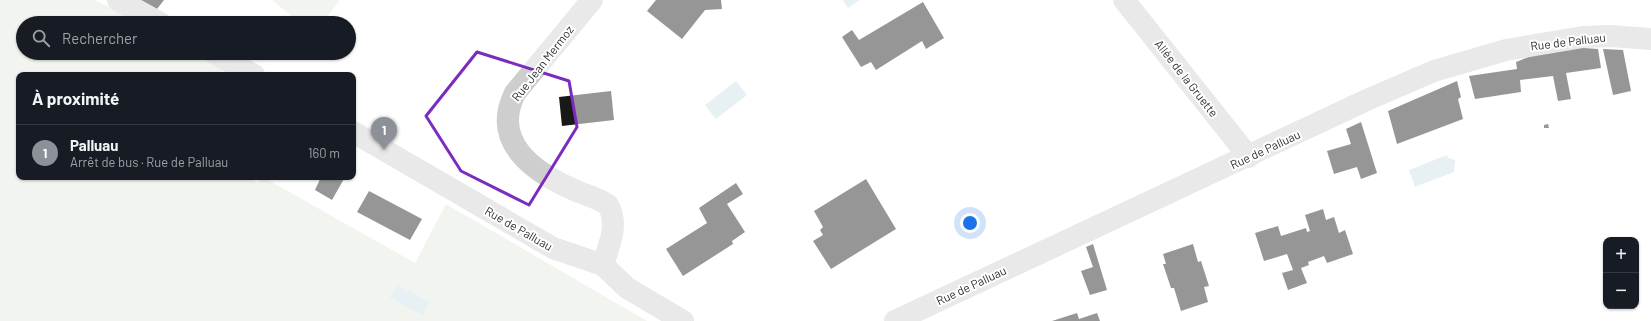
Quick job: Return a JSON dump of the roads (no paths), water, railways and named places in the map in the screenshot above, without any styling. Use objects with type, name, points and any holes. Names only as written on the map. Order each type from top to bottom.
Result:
[{"type":"street","points":[[118,0],[147,16]]},
{"type":"street","name":"Rue Jean Mermoz","points":[[592,0],[515,93],[508,111],[507,120],[509,133],[514,144],[532,166],[553,180],[608,205],[612,212],[614,225],[603,266]]},
{"type":"street","name":"Allée de la Gruette","points":[[1124,0],[1249,157]]},
{"type":"street","name":"Rue de Palluau","points":[[895,321],[1249,157],[1369,99],[1434,71],[1506,50],[1558,40],[1610,36],[1651,39]]},
{"type":"street","points":[[227,60],[249,72]]},
{"type":"street","name":"Rue de Palluau","points":[[356,134],[553,248],[603,266],[627,288],[684,321]]},
{"type":"water","points":[[843,0],[860,0],[848,8]]},
{"type":"water","points":[[736,81],[747,95],[716,119],[705,105]]},
{"type":"water","points":[[1447,155],[1448,158],[1455,160],[1454,172],[1415,187],[1409,170]]},
{"type":"water","points":[[397,285],[430,302],[423,315],[390,298]]},
{"type":"place","name":"Palluau","points":[[384,150]]}]
